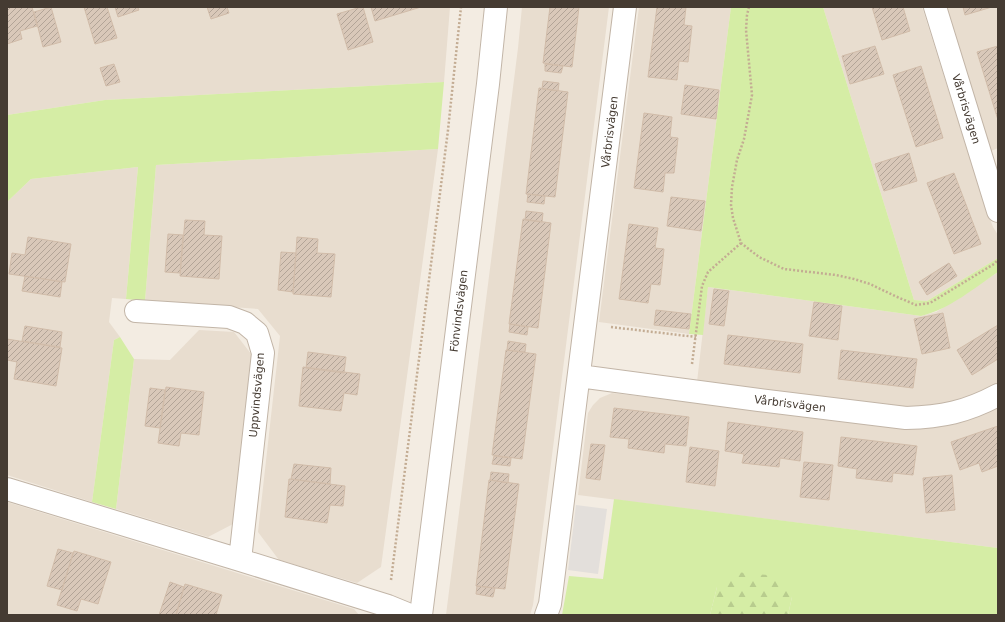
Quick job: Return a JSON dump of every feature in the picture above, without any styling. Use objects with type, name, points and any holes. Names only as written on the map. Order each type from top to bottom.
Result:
[{"type":"street","name":"Fönvindsvägen","points":[[421,615],[488,84],[496,7]]},
{"type":"street","name":"Vårbrisvägen","points":[[546,615],[550,604],[625,7]]},
{"type":"street","name":"Vårbrisvägen","points":[[935,7],[998,211]]},
{"type":"street","name":"Uppvindsvägen","points":[[136,311],[229,317],[245,323],[257,333],[263,353],[240,560]]},
{"type":"street","name":"Vårbrisvägen","points":[[579,376],[906,418],[953,414],[998,395]]},
{"type":"street","points":[[7,489],[388,606],[410,615]]},
{"type":"path","points":[[388,606],[448,130],[461,7]]},
{"type":"path","points":[[750,7],[747,15],[746,30],[752,95],[744,139],[736,160],[731,205],[733,218],[741,243],[759,257],[784,269],[836,275],[854,279],[870,284],[916,305],[930,303],[994,264],[998,260]]},
{"type":"path","points":[[586,324],[696,337],[702,286],[708,272],[741,243]]},
{"type":"shaded area","points":[[7,7],[450,7],[444,82],[105,100],[7,115]]},
{"type":"shaded area","points":[[522,7],[609,7],[533,605],[530,615],[446,615],[518,48]]},
{"type":"shaded area","points":[[639,7],[731,7],[689,334],[599,322]]},
{"type":"shaded area","points":[[823,7],[922,7],[984,203],[993,227],[998,235],[998,258],[927,301],[914,300]]},
{"type":"shaded area","points":[[946,7],[998,7],[998,148],[991,151]]},
{"type":"shaded area","points":[[438,149],[381,567],[357,583],[279,560],[258,532],[280,336],[258,309],[145,301],[156,165]]},
{"type":"shaded area","points":[[138,167],[126,299],[112,298],[109,322],[120,337],[114,340],[92,502],[7,475],[7,202],[31,179]]},
{"type":"shaded area","points":[[998,272],[998,383],[983,391],[950,403],[907,407],[697,382],[708,287],[921,316],[936,312]]},
{"type":"shaded area","points":[[199,330],[234,332],[252,355],[233,524],[208,537],[116,509],[134,359],[170,360]]},
{"type":"shaded area","points":[[612,393],[906,428],[932,428],[956,424],[998,407],[998,548],[578,495],[588,413],[600,398]]},
{"type":"shaded area","points":[[7,502],[354,609],[359,615],[7,615]]},
{"type":"shaded area","points":[[576,505],[607,509],[598,574],[568,570]]},
{"type":"green space","points":[[731,7],[823,7],[914,300],[927,301],[998,258],[998,272],[952,303],[932,313],[921,316],[708,287],[703,335],[689,334]]},
{"type":"green space","points":[[444,82],[438,149],[156,165],[145,301],[126,299],[138,167],[31,179],[7,202],[7,115],[105,100]]},
{"type":"green space","points":[[120,337],[134,359],[116,509],[92,502],[114,340]]},
{"type":"green space","points":[[614,499],[998,548],[998,615],[788,615],[792,597],[717,587],[710,615],[562,615],[569,576],[603,579]]},
{"type":"green space","points":[[736,572],[778,576],[792,597],[788,615],[710,615],[717,587]]},
{"type":"building","points":[[7,7],[32,7],[37,26],[20,31],[22,39],[7,44]]},
{"type":"building","points":[[51,7],[61,42],[43,47],[34,12]]},
{"type":"building","points":[[84,7],[107,7],[117,38],[95,44]]},
{"type":"building","points":[[115,7],[140,7],[138,8],[139,10],[118,17]]},
{"type":"building","points":[[207,7],[227,7],[229,13],[211,19]]},
{"type":"building","points":[[363,7],[373,42],[348,50],[337,14]]},
{"type":"building","points":[[371,7],[421,7],[375,21]]},
{"type":"building","points":[[550,7],[579,7],[572,67],[543,63]]},
{"type":"building","points":[[657,7],[686,7],[684,25],[692,26],[688,62],[679,61],[677,80],[648,77]]},
{"type":"building","points":[[872,7],[903,7],[910,31],[882,40]]},
{"type":"building","points":[[963,7],[992,7],[965,15]]},
{"type":"building","points":[[875,46],[884,74],[850,84],[842,56]]},
{"type":"building","points":[[998,46],[998,120],[977,52]]},
{"type":"building","points":[[114,64],[120,82],[106,86],[100,68]]},
{"type":"building","points":[[545,64],[563,66],[561,73],[545,71]]},
{"type":"building","points":[[921,66],[943,138],[916,147],[893,75]]},
{"type":"building","points":[[543,81],[559,83],[558,91],[542,89]]},
{"type":"building","points":[[685,85],[719,90],[716,119],[681,114]]},
{"type":"building","points":[[539,88],[568,92],[555,197],[526,194]]},
{"type":"building","points":[[644,113],[672,117],[670,137],[678,138],[674,173],[665,173],[663,192],[634,188]]},
{"type":"building","points":[[909,153],[917,181],[884,191],[875,164]]},
{"type":"building","points":[[954,173],[981,244],[954,254],[927,183]]},
{"type":"building","points":[[528,194],[545,196],[544,204],[527,202]]},
{"type":"building","points":[[671,197],[705,201],[701,231],[667,226]]},
{"type":"building","points":[[526,211],[543,213],[542,222],[525,220]]},
{"type":"building","points":[[523,219],[551,223],[538,328],[509,324]]},
{"type":"building","points":[[185,220],[205,221],[204,235],[222,236],[219,279],[180,276]]},
{"type":"building","points":[[629,224],[658,228],[655,248],[664,249],[660,285],[651,284],[648,303],[619,299]]},
{"type":"building","points":[[168,234],[183,235],[180,273],[165,272]]},
{"type":"building","points":[[28,237],[71,244],[65,282],[9,274],[12,253],[25,255]]},
{"type":"building","points":[[297,237],[318,239],[317,253],[335,254],[331,297],[293,294]]},
{"type":"building","points":[[281,252],[296,253],[293,292],[278,290]]},
{"type":"building","points":[[949,263],[957,276],[927,295],[919,282]]},
{"type":"building","points":[[25,276],[62,282],[60,297],[22,291]]},
{"type":"building","points":[[714,289],[729,291],[724,326],[709,324]]},
{"type":"building","points":[[814,302],[842,306],[838,340],[809,336]]},
{"type":"building","points":[[656,310],[691,314],[689,329],[654,325]]},
{"type":"building","points":[[943,313],[950,348],[922,354],[914,319]]},
{"type":"building","points":[[510,324],[528,327],[527,335],[509,332]]},
{"type":"building","points":[[998,325],[998,359],[972,375],[957,350]]},
{"type":"building","points":[[25,326],[62,332],[60,347],[22,341]]},
{"type":"building","points":[[728,335],[803,344],[800,373],[724,364]]},
{"type":"building","points":[[7,339],[62,348],[56,386],[14,379],[17,362],[7,360]]},
{"type":"building","points":[[508,341],[526,344],[525,352],[507,350]]},
{"type":"building","points":[[506,350],[536,354],[522,459],[492,455]]},
{"type":"building","points":[[841,350],[917,359],[913,388],[838,379]]},
{"type":"building","points":[[308,352],[346,357],[344,373],[306,368]]},
{"type":"building","points":[[303,367],[360,374],[357,395],[344,393],[341,411],[299,406]]},
{"type":"building","points":[[166,387],[204,392],[199,435],[181,433],[179,446],[158,443]]},
{"type":"building","points":[[150,388],[165,390],[160,428],[145,426]]},
{"type":"building","points":[[614,408],[689,417],[686,446],[665,444],[664,453],[628,448],[629,439],[610,437]]},
{"type":"building","points":[[728,422],[803,432],[800,461],[780,458],[779,467],[742,463],[744,454],[725,451]]},
{"type":"building","points":[[998,426],[998,466],[982,472],[979,463],[960,470],[951,442]]},
{"type":"building","points":[[841,437],[917,446],[913,475],[893,473],[892,482],[856,478],[857,469],[838,466]]},
{"type":"building","points":[[591,444],[605,445],[600,480],[586,478]]},
{"type":"building","points":[[690,447],[719,451],[715,486],[686,482]]},
{"type":"building","points":[[494,456],[511,458],[510,466],[492,464]]},
{"type":"building","points":[[804,462],[833,465],[829,500],[800,497]]},
{"type":"building","points":[[294,464],[331,468],[330,484],[291,479]]},
{"type":"building","points":[[491,472],[509,474],[508,483],[490,480]]},
{"type":"building","points":[[952,475],[955,510],[926,513],[923,478]]},
{"type":"building","points":[[289,479],[345,486],[343,506],[330,505],[327,523],[285,517]]},
{"type":"building","points":[[489,480],[519,484],[505,589],[476,586]]},
{"type":"building","points":[[58,549],[73,553],[62,590],[47,586]]},
{"type":"building","points":[[74,551],[111,562],[98,604],[81,599],[77,611],[57,605]]},
{"type":"building","points":[[170,582],[184,587],[176,615],[159,615]]},
{"type":"building","points":[[185,584],[222,595],[216,615],[176,615]]},
{"type":"building","points":[[477,586],[495,588],[493,597],[476,594]]}]
